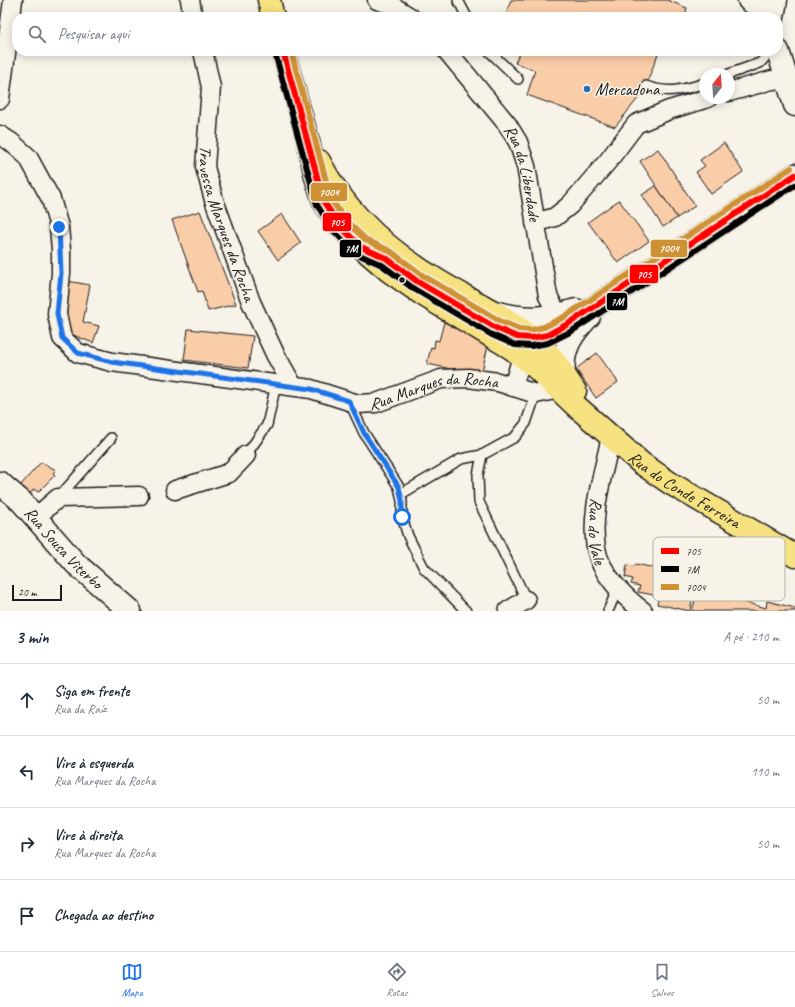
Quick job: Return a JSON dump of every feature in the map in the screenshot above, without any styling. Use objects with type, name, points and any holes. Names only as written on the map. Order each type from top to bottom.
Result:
[{"type":"main road","points":[[269,0],[273,12]]},
{"type":"main road","name":"Rua do Conde Ferreira","points":[[284,56],[324,202],[339,225],[361,247],[389,271],[415,289],[482,329],[526,347]]},
{"type":"main road","name":"Rua do Conde Ferreira","points":[[308,141],[325,173],[369,230],[412,264],[516,325],[526,347],[562,382],[606,431],[641,463],[670,483],[762,537]]},
{"type":"main road","name":"Rua do Conde Ferreira","points":[[785,550],[795,556]]},
{"type":"street","points":[[0,99],[13,0]]},
{"type":"street","points":[[190,0],[192,12]]},
{"type":"street","points":[[377,0],[389,4],[402,12]]},
{"type":"street","points":[[749,0],[762,0]]},
{"type":"street","points":[[749,0],[762,12]]},
{"type":"street","points":[[774,12],[776,0]]},
{"type":"street","name":"Travessa Marques da Rocha","points":[[204,56],[211,86],[205,167],[208,180],[251,302],[275,354],[293,386]]},
{"type":"street","name":"Rua da Liberdade","points":[[451,56],[507,124],[518,142],[526,166],[548,296],[558,315]]},
{"type":"street","points":[[780,56],[792,96]]},
{"type":"street","points":[[735,90],[772,80],[780,80],[792,96]]},
{"type":"street","points":[[535,224],[555,217],[570,206],[608,161],[636,124],[669,110],[699,101]]},
{"type":"street","name":"Rua Marques da Rocha","points":[[0,135],[11,142],[28,157],[51,199],[59,227],[61,250],[61,273],[57,314],[62,338],[78,353],[112,362],[311,389],[358,404],[376,403],[441,379],[468,378],[498,382],[536,394],[562,382]]},
{"type":"street","points":[[526,347],[568,324],[795,175]]},
{"type":"street","points":[[491,311],[514,318],[534,319],[558,315],[602,302]]},
{"type":"street","points":[[562,382],[565,350],[575,333],[602,302]]},
{"type":"street","name":"Rua Marques da Rocha","points":[[513,387],[526,347]]},
{"type":"street","name":"Rua do Vale","points":[[606,431],[595,517],[596,550],[609,577],[627,599],[643,611]]},
{"type":"street","points":[[175,490],[229,473],[246,455]]},
{"type":"street","name":"Rua Sousa Viterbo","points":[[0,484],[21,501],[76,564],[130,611]]},
{"type":"street","points":[[36,517],[58,498],[139,496]]},
{"type":"street","points":[[508,611],[526,602]]},
{"type":"lane","points":[[458,0],[464,12]]},
{"type":"lane","points":[[494,56],[518,79]]},
{"type":"lane","points":[[735,72],[760,63],[766,56]]},
{"type":"lane","points":[[646,86],[667,92],[683,90],[699,85]]},
{"type":"lane","points":[[246,455],[267,425],[276,384]]},
{"type":"lane","points":[[401,494],[461,459],[482,455],[515,437],[526,423],[536,394]]},
{"type":"lane","points":[[349,401],[364,433],[399,487],[401,494],[402,517],[408,536],[424,568],[466,611]]},
{"type":"lane","points":[[58,498],[111,438]]},
{"type":"lane","points":[[482,455],[478,476],[480,502],[526,602]]},
{"type":"lane","points":[[608,611],[618,588]]},
{"type":"building","points":[[511,0],[667,0],[687,8],[686,12],[507,12]]},
{"type":"building","name":"Mercadona","points":[[518,56],[657,56],[644,91],[615,127],[527,95],[535,70],[515,63]]},
{"type":"building","points":[[724,143],[743,172],[711,194],[696,172],[705,166],[700,160]]},
{"type":"building","points":[[658,149],[695,206],[677,218],[640,161]]},
{"type":"building","points":[[656,186],[677,218],[663,227],[642,195]]},
{"type":"building","points":[[619,200],[649,241],[618,263],[588,222]]},
{"type":"building","points":[[200,211],[236,304],[208,311],[202,291],[198,292],[172,220]]},
{"type":"building","points":[[282,214],[301,243],[278,260],[258,231]]},
{"type":"building","points":[[67,281],[90,285],[83,322],[99,326],[93,343],[66,332]]},
{"type":"building","points":[[444,322],[489,342],[481,375],[427,364],[431,347],[434,348],[435,340],[439,341]]},
{"type":"building","points":[[188,329],[253,336],[248,368],[184,360]]},
{"type":"building","points":[[597,353],[618,382],[596,398],[576,369]]},
{"type":"building","points":[[41,462],[56,470],[53,473],[55,475],[38,492],[34,489],[29,495],[20,486]]},
{"type":"building","points":[[636,564],[653,568],[653,595],[638,592],[640,586],[631,584],[633,579],[625,577],[627,565],[635,566]]},
{"type":"building","points":[[658,601],[692,601],[690,611],[657,604]]},
{"type":"building","points":[[695,601],[740,601],[766,608],[767,601],[795,608],[795,611],[692,611]]},
{"type":"transit line","name":"7M","points":[[276,56],[317,205],[333,230],[355,253],[382,265],[414,289],[492,335],[515,345],[531,346],[548,343],[572,331],[795,185]]},
{"type":"transit line","name":"705","points":[[284,56],[324,202],[339,225],[361,247],[386,258],[418,282],[496,328],[517,337],[531,338],[547,335],[568,324],[795,175]]},
{"type":"transit line","name":"7004","points":[[292,56],[331,199],[345,220],[366,240],[390,251],[422,275],[500,321],[519,329],[531,330],[544,327],[564,317],[791,168]]},
{"type":"place","name":"Mercadona","points":[[587,89]]},
{"type":"route","points":[[59,227],[61,273],[57,314],[62,338],[78,353],[112,362],[311,389],[349,401],[364,433],[399,487],[402,501],[402,517]]}]
